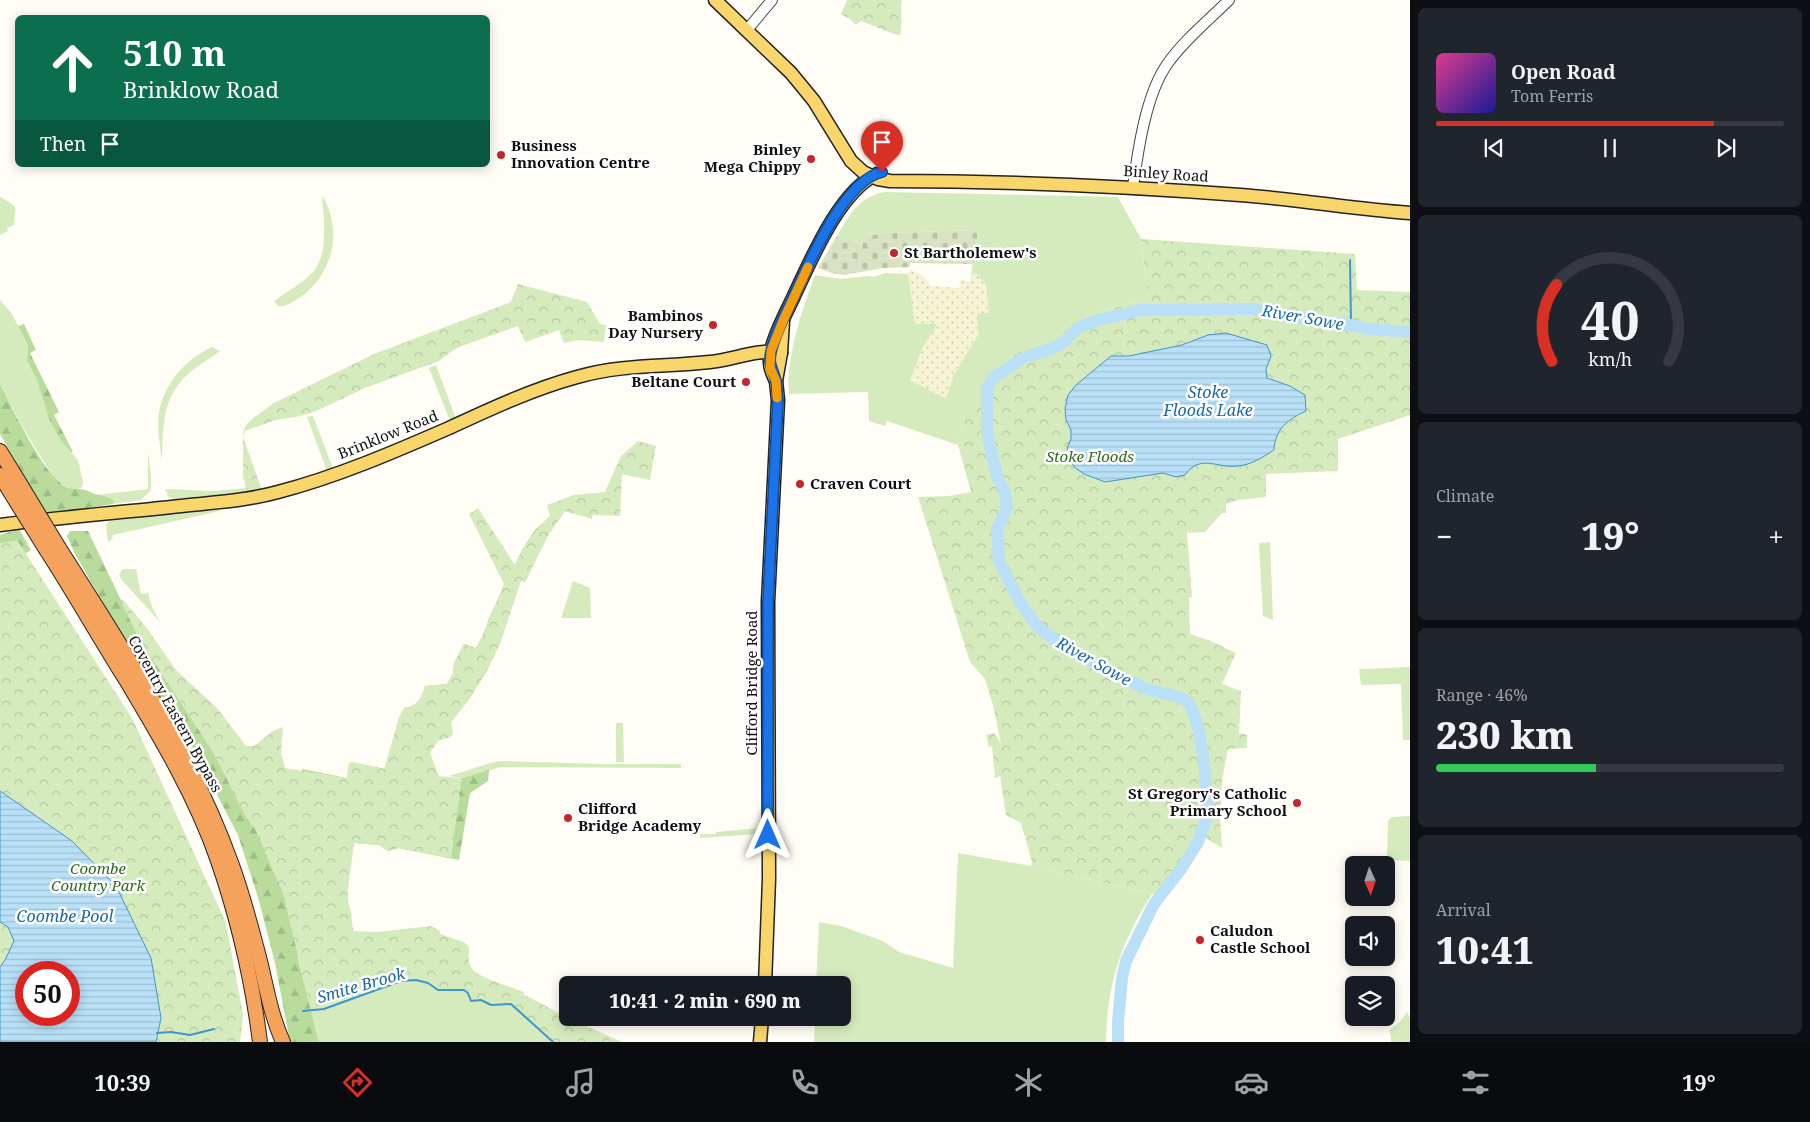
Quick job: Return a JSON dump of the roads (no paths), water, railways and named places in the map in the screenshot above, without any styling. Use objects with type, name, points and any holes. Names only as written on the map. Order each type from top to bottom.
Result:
[{"type":"highway","name":"Coventry Eastern Bypass","points":[[0,451],[15,488],[165,723],[201,791],[219,832],[240,889],[252,928],[275,1020],[283,1042]]},
{"type":"highway","name":"Coventry Eastern Bypass","points":[[0,475],[15,488]]},
{"type":"highway","name":"Coventry Eastern Bypass","points":[[53,549],[159,736],[201,818],[216,856],[237,921],[249,973],[260,1042]]},
{"type":"main road","points":[[715,0],[791,73],[814,101],[844,147],[856,174],[839,211]]},
{"type":"main road","points":[[844,147],[874,176]]},
{"type":"main road","points":[[851,161],[863,172],[874,176],[918,181]]},
{"type":"main road","points":[[839,211],[859,186],[874,176]]},
{"type":"main road","name":"Binley Road","points":[[874,176],[918,181],[1047,183],[1133,187],[1296,200],[1410,213]]},
{"type":"main road","name":"Clifford Bridge Road","points":[[776,381],[770,368],[776,352],[783,321],[808,267],[839,211]]},
{"type":"main road","name":"Brinklow Road","points":[[0,525],[170,508],[266,495],[299,486],[343,470],[501,405],[578,376],[630,367],[712,362],[761,351],[776,352]]},
{"type":"main road","name":"Clifford Bridge Road","points":[[765,976],[769,879],[768,602],[778,400],[776,352]]},
{"type":"main road","points":[[745,356],[770,368]]},
{"type":"main road","points":[[760,1042],[761,1026]]},
{"type":"street","points":[[747,30],[772,0]]},
{"type":"street","points":[[1133,187],[1150,100],[1156,82],[1172,57],[1230,0]]},
{"type":"water","name":"Stoke Floods Lake","points":[[1226,333],[1267,345],[1271,356],[1266,369],[1267,378],[1290,386],[1305,395],[1306,411],[1288,421],[1277,436],[1274,450],[1248,464],[1230,466],[1203,463],[1191,468],[1185,475],[1176,477],[1163,473],[1105,482],[1084,474],[1074,467],[1067,448],[1071,439],[1071,430],[1066,420],[1065,409],[1068,395],[1076,385],[1111,356],[1129,356],[1182,345],[1208,335]]},
{"type":"water","name":"Coombe Pool","points":[[0,791],[72,841],[116,886],[151,958],[161,1018],[156,1042],[0,1042],[0,967],[14,941],[8,927],[0,922]]},
{"type":"waterway","points":[[1350,260],[1351,325]]},
{"type":"waterway","name":"River Sowe","points":[[1118,1042],[1122,978],[1126,961],[1154,904],[1181,869],[1198,842],[1208,813],[1204,761],[1199,732],[1193,711],[1188,702],[1179,697],[1146,689],[1070,651],[1044,632],[1033,621],[1019,600],[999,561],[997,529],[1007,508],[1004,489],[998,479],[987,432],[987,389],[993,378],[1025,357],[1051,349],[1064,342],[1079,327],[1141,310],[1253,309],[1368,329],[1410,332]]},
{"type":"waterway","name":"Smite Brook","points":[[303,1011],[324,1009],[401,981],[416,980],[428,983],[438,990],[464,990],[468,993],[471,1001],[481,1000],[491,1005],[511,1004],[553,1042]]},
{"type":"waterway","name":"Smite Brook","points":[[157,1033],[171,1032],[190,1035],[214,1029]]},
{"type":"place","name":"Business Innovation Centre","points":[[501,155]]},
{"type":"place","name":"Binley Mega Chippy","points":[[811,159]]},
{"type":"place","name":"St Bartholemew's","points":[[894,253]]},
{"type":"place","name":"Bambinos Day Nursery","points":[[713,325]]},
{"type":"place","name":"Beltane Court","points":[[746,382]]},
{"type":"place","name":"Craven Court","points":[[800,484]]},
{"type":"place","name":"St Gregory's Catholic Primary School","points":[[1297,803]]},
{"type":"place","name":"Clifford Bridge Academy","points":[[568,818]]},
{"type":"place","name":"Caludon Castle School","points":[[1200,940]]},
{"type":"park label","name":"Stoke Floods","points":[[1090,457]]},
{"type":"park label","name":"Coombe Country Park","points":[[98,878]]}]
